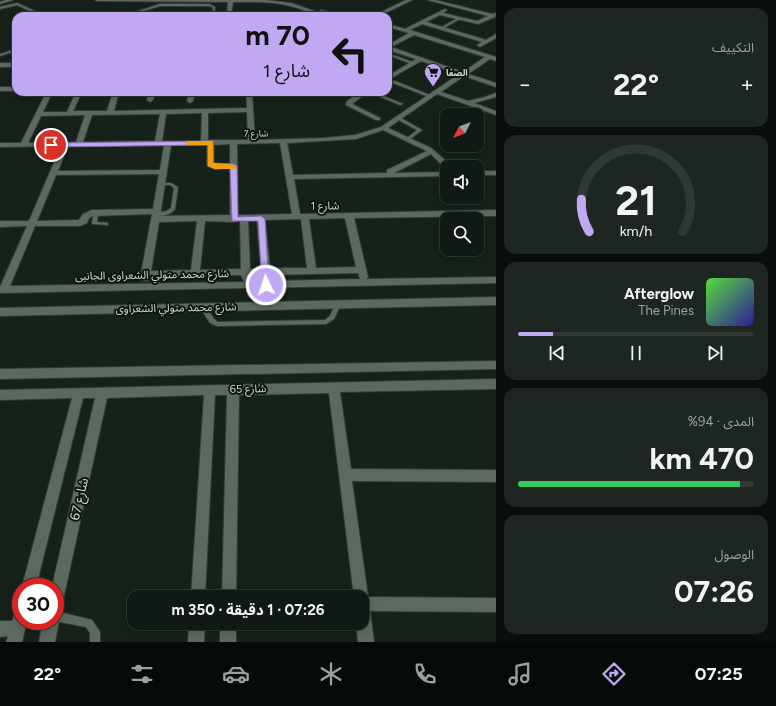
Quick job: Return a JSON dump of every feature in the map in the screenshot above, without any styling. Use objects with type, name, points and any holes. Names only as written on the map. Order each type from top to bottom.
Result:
[{"type":"street","points":[[97,0],[230,0],[281,2],[314,12]]},
{"type":"street","points":[[230,0],[230,12]]},
{"type":"street","points":[[282,0],[324,12]]},
{"type":"street","points":[[384,12],[410,0]]},
{"type":"street","points":[[430,0],[495,15]]},
{"type":"street","points":[[2,2],[11,3]]},
{"type":"street","points":[[392,40],[452,6]]},
{"type":"street","points":[[439,13],[478,23],[495,15]]},
{"type":"street","points":[[421,22],[485,42]]},
{"type":"street","points":[[392,26],[496,59]]},
{"type":"street","points":[[392,47],[414,34]]},
{"type":"street","points":[[470,51],[496,36]]},
{"type":"street","points":[[392,49],[496,85]]},
{"type":"street","name":"شارع 7","points":[[1,147],[23,145],[207,143],[340,139],[371,133],[383,128],[489,57]]},
{"type":"street","points":[[392,75],[420,59]]},
{"type":"street","points":[[0,65],[12,65]]},
{"type":"street","points":[[0,89],[12,89]]},
{"type":"street","points":[[437,92],[470,102],[496,113]]},
{"type":"street","points":[[470,102],[486,99],[496,95]]},
{"type":"street","points":[[23,145],[47,98],[46,96]]},
{"type":"street","points":[[69,114],[77,96]]},
{"type":"street","points":[[110,113],[115,96]]},
{"type":"street","points":[[150,100],[151,96]]},
{"type":"street","points":[[190,101],[191,96]]},
{"type":"street","points":[[249,96],[252,142]]},
{"type":"street","points":[[359,96],[349,102],[349,105],[378,119]]},
{"type":"street","points":[[39,114],[250,110]]},
{"type":"street","points":[[205,111],[210,164],[215,167],[233,166]]},
{"type":"street","points":[[158,143],[163,112]]},
{"type":"street","points":[[79,144],[89,113]]},
{"type":"street","points":[[383,128],[432,151],[442,160]]},
{"type":"street","points":[[283,141],[312,271]]},
{"type":"street","points":[[233,142],[234,219]]},
{"type":"street","points":[[144,287],[168,143]]},
{"type":"street","points":[[2,290],[32,224],[65,145]]},
{"type":"street","points":[[383,175],[418,160],[432,151]]},
{"type":"street","points":[[53,173],[163,172]]},
{"type":"street","points":[[484,173],[496,172]]},
{"type":"street","points":[[290,177],[440,174]]},
{"type":"street","name":"شارع 1","points":[[0,224],[80,223],[84,221],[88,215],[96,213],[156,215],[201,219],[261,219],[349,216],[495,216]]},
{"type":"street","points":[[349,216],[364,283]]},
{"type":"street","points":[[195,273],[201,219]]},
{"type":"street","points":[[244,219],[246,284]]},
{"type":"street","points":[[261,219],[266,285]]},
{"type":"street","points":[[146,274],[361,270]]},
{"type":"street","name":"شارع محمد متولي الشعراوى الجانبى","points":[[2,290],[496,280]]},
{"type":"street","name":"شارع محمد متولي الشعراوى","points":[[0,312],[496,300]]},
{"type":"street","points":[[0,374],[496,365]]},
{"type":"street","name":"شارع 65","points":[[0,395],[496,384]]},
{"type":"street","points":[[334,388],[360,590]]},
{"type":"street","points":[[198,590],[210,390]]},
{"type":"street","points":[[229,590],[234,390]]},
{"type":"street","points":[[31,578],[79,393]]},
{"type":"street","name":"شارع 67","points":[[61,578],[102,393]]},
{"type":"street","points":[[345,475],[496,476]]},
{"type":"street","points":[[369,604],[496,605]]},
{"type":"street","points":[[0,629],[12,629]]},
{"type":"street","points":[[47,642],[49,630]]},
{"type":"street","points":[[196,642],[197,630]]},
{"type":"street","points":[[228,630],[228,642]]},
{"type":"street","points":[[365,630],[366,642]]},
{"type":"lane","points":[[0,8],[11,3],[17,4],[34,12]]},
{"type":"lane","points":[[139,12],[166,5],[210,5],[214,7],[213,12]]},
{"type":"lane","points":[[441,28],[459,18]]},
{"type":"lane","points":[[0,55],[12,51]]},
{"type":"lane","points":[[392,55],[413,63]]},
{"type":"lane","points":[[394,82],[430,96]]},
{"type":"lane","points":[[381,96],[401,104]]},
{"type":"lane","points":[[398,118],[420,130],[408,139]]},
{"type":"lane","points":[[156,215],[168,213],[173,208],[176,187],[171,184],[161,184]]},
{"type":"lane","points":[[96,213],[94,223],[106,224]]},
{"type":"lane","points":[[203,307],[212,321],[217,324],[318,322],[331,319],[338,304]]},
{"type":"lane","points":[[64,618],[89,623],[95,632],[96,642]]},
{"type":"slow traffic","points":[[188,143],[211,143],[210,164],[215,167],[233,166],[233,168]]},
{"type":"place","name":"الصفا","points":[[433,87]]},
{"type":"route","points":[[51,145],[211,143],[210,164],[215,167],[233,166],[234,219],[261,219],[266,285]]}]
